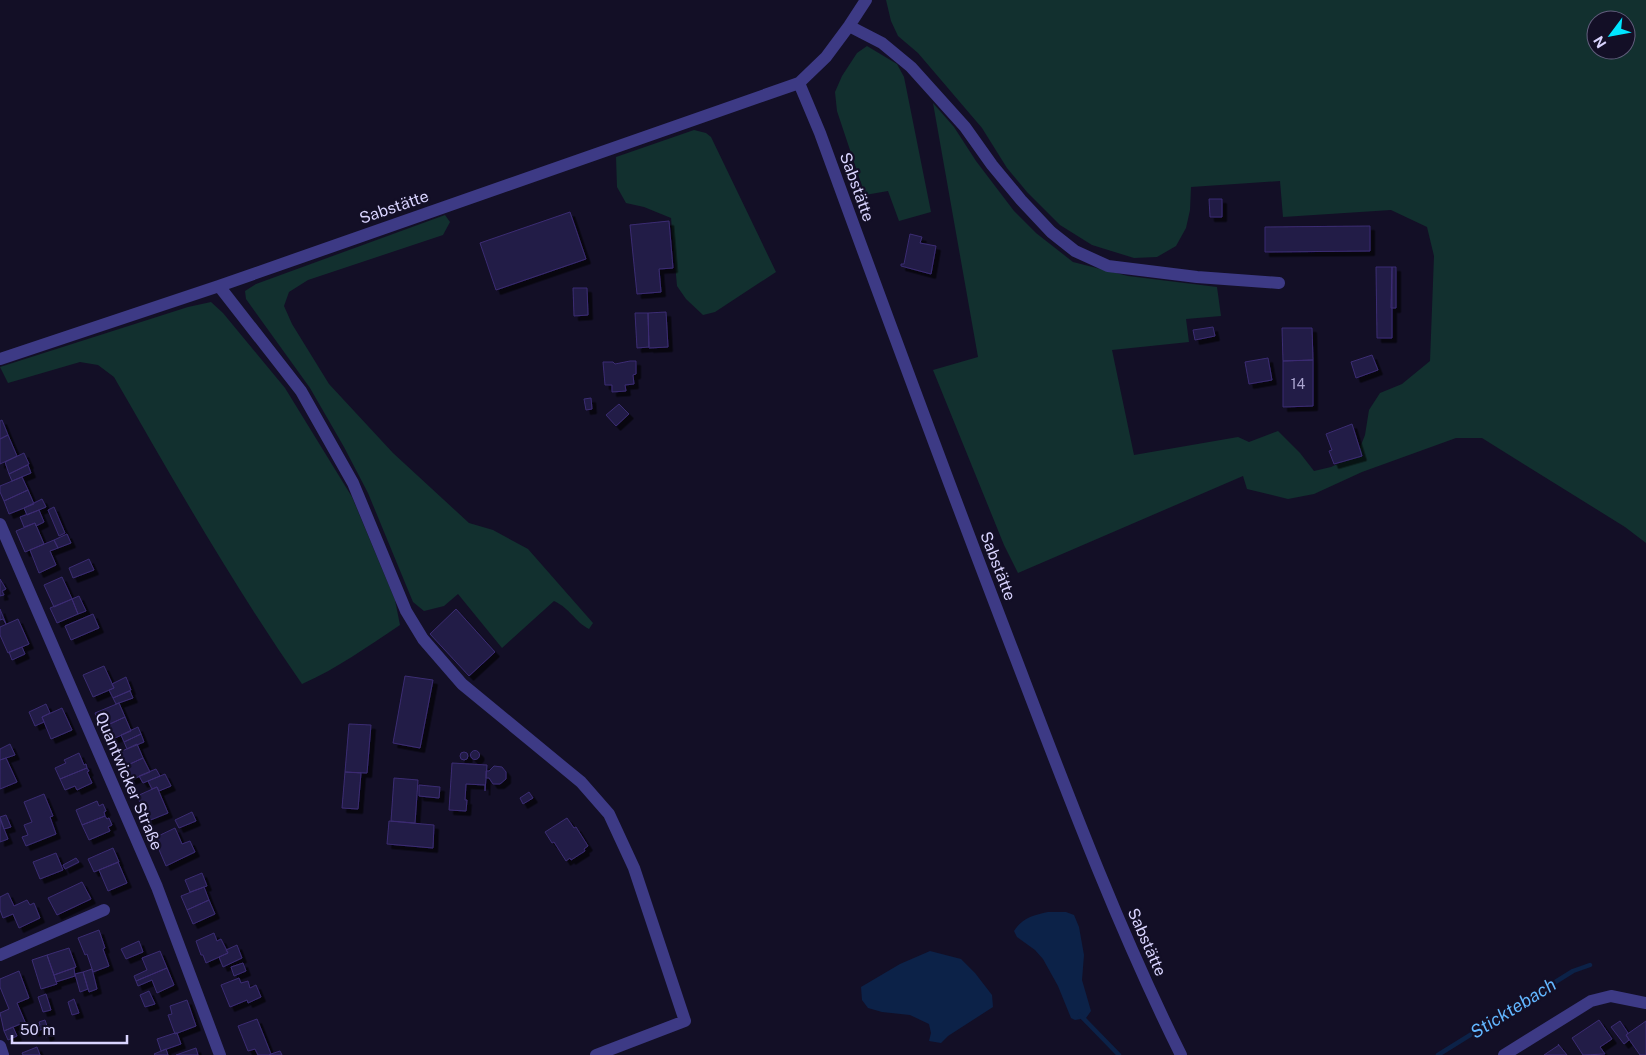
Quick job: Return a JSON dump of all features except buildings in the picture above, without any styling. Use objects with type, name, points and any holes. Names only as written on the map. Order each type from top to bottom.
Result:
[{"type":"street","name":"Sabstätte","points":[[0,359],[219,286],[799,83],[826,57],[866,0]]},
{"type":"street","points":[[849,26],[882,43],[911,66],[966,127],[1021,200],[1050,232],[1075,251],[1108,266],[1197,277],[1279,283]]},
{"type":"street","name":"Sabstätte","points":[[799,83],[820,133],[960,513],[1104,885],[1181,1055]]},
{"type":"street","points":[[219,286],[301,391],[353,483],[406,611],[423,639],[462,684],[581,782],[609,814],[634,868],[684,1021],[596,1055]]},
{"type":"street","name":"Quantwicker Straße","points":[[0,524],[157,887],[220,1055]]},
{"type":"street","points":[[0,955],[104,910]]},
{"type":"street","points":[[1504,1055],[1591,1001],[1611,996],[1643,1002]]},
{"type":"street","points":[[0,1046],[3,1055]]},
{"type":"green space","points":[[886,0],[1646,0],[1646,543],[1625,527],[1482,438],[1456,438],[1362,472],[1314,494],[1288,499],[1247,489],[1243,476],[1018,573],[1004,545],[933,370],[978,357],[933,103],[954,127],[976,161],[1014,211],[1036,233],[1073,262],[1128,276],[1217,287],[1221,316],[1186,319],[1189,342],[1112,350],[1134,455],[1238,437],[1249,442],[1278,431],[1300,453],[1314,471],[1331,467],[1357,455],[1365,435],[1369,410],[1380,393],[1402,384],[1430,361],[1434,256],[1427,227],[1391,210],[1283,217],[1280,181],[1191,187],[1190,210],[1186,228],[1176,246],[1157,257],[1134,258],[1092,245],[1060,225],[1027,192],[1007,168],[982,128],[918,53],[898,36],[891,21]]},
{"type":"green space","points":[[867,46],[897,64],[904,77],[931,212],[899,221],[888,191],[865,195],[837,111],[835,92],[842,76],[857,53]]},
{"type":"green space","points":[[694,130],[706,133],[711,137],[776,272],[715,312],[703,315],[686,299],[677,286],[671,218],[644,207],[626,203],[617,187],[616,157]]},
{"type":"green space","points":[[445,215],[450,222],[443,235],[308,280],[289,292],[284,306],[292,324],[329,384],[393,453],[469,523],[493,530],[528,549],[593,623],[589,629],[554,601],[502,648],[458,594],[444,606],[424,611],[413,602],[368,493],[344,447],[310,388],[246,299],[245,291],[256,284]]},
{"type":"green space","points":[[211,302],[223,313],[285,388],[352,497],[395,600],[400,625],[340,664],[302,684],[228,571],[114,377],[98,365],[80,362],[8,383],[0,367],[188,307]]},
{"type":"water","points":[[1048,912],[1066,912],[1074,915],[1079,927],[1084,955],[1082,980],[1091,1011],[1086,1018],[1075,1020],[1071,1018],[1058,986],[1043,959],[1035,950],[1017,937],[1014,931],[1025,920]]},
{"type":"water","points":[[930,951],[961,959],[992,995],[993,1007],[948,1036],[941,1043],[929,1041],[931,1033],[929,1024],[910,1015],[882,1012],[868,1008],[862,1000],[861,987],[900,964]]},
{"type":"waterway","name":"Sticktebach","points":[[1438,1055],[1573,971],[1590,965]]},
{"type":"waterway","points":[[1080,1015],[1119,1055]]}]
